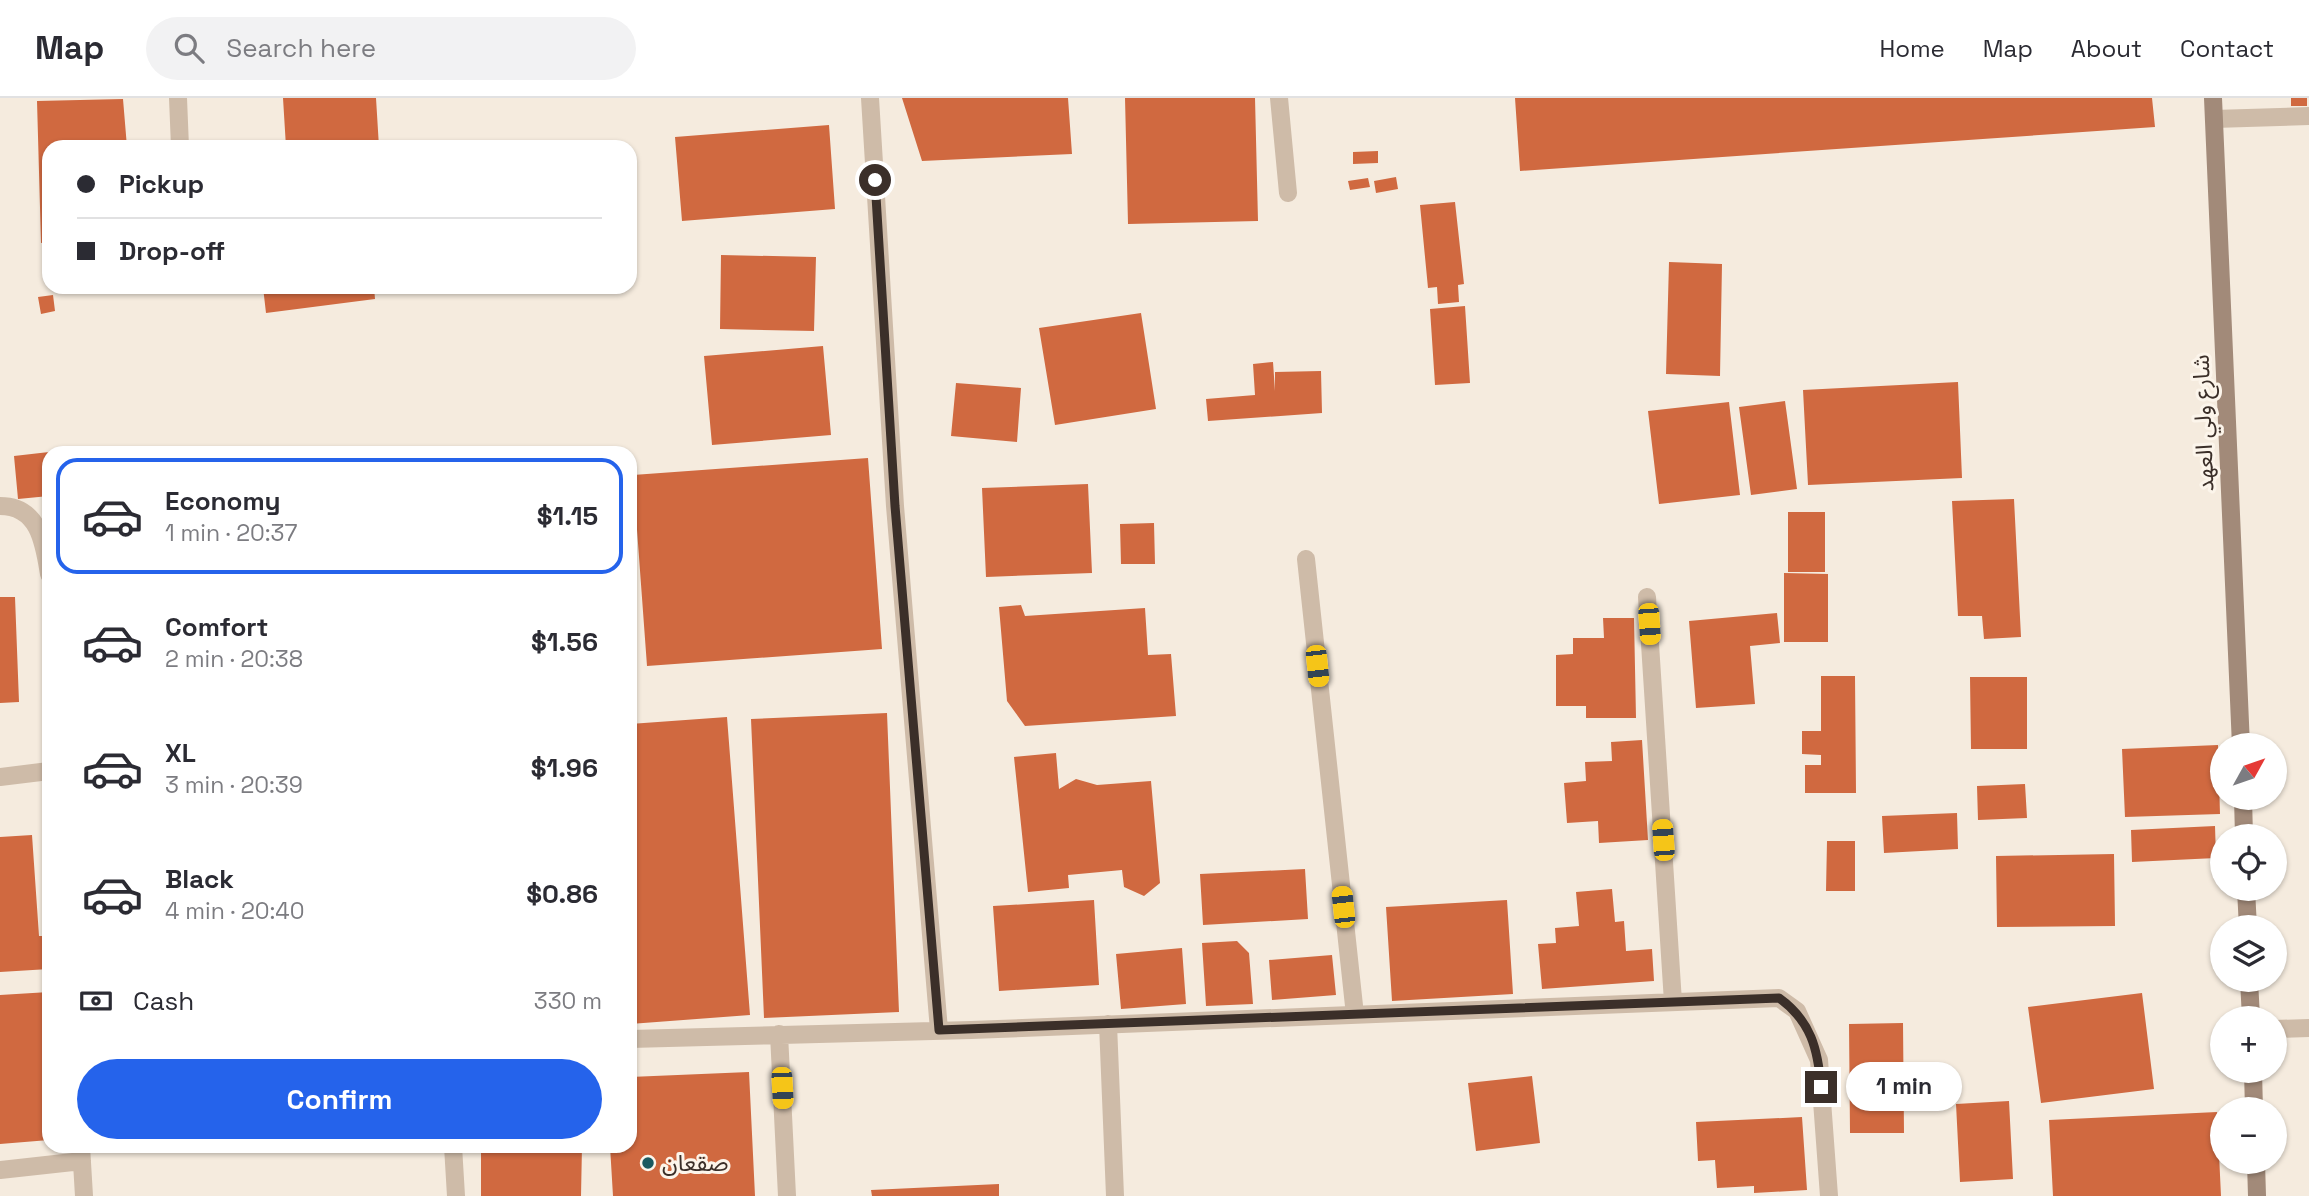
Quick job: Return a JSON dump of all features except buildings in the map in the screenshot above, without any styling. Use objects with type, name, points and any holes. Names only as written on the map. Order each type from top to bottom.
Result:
[{"type":"main road","name":"شارع ولي العهد","points":[[2213,98],[2240,733]]},
{"type":"main road","points":[[2256,1174],[2257,1196]]},
{"type":"street","points":[[178,98],[180,140]]},
{"type":"street","points":[[870,98],[895,506],[939,1030]]},
{"type":"street","points":[[1279,98],[1288,193]]},
{"type":"street","points":[[2214,119],[2309,116]]},
{"type":"street","points":[[0,506],[13,506],[30,517],[42,534]]},
{"type":"street","points":[[1306,559],[1354,1015]]},
{"type":"street","points":[[1647,597],[1673,1002]]},
{"type":"street","points":[[0,777],[42,772]]},
{"type":"street","points":[[637,1039],[1779,998],[1797,1011],[1819,1060],[1829,1196]]},
{"type":"street","points":[[1108,1024],[1115,1196]]},
{"type":"street","points":[[2287,1029],[2309,1028]]},
{"type":"street","points":[[779,1034],[787,1196]]},
{"type":"street","points":[[0,1170],[82,1153],[84,1196]]},
{"type":"street","points":[[453,1153],[456,1196]]},
{"type":"place","name":"صقعان","points":[[648,1163]]},
{"type":"route","points":[[875,180],[895,506],[939,1030],[1779,998],[1797,1011],[1806,1027],[1819,1060],[1821,1087]]}]
